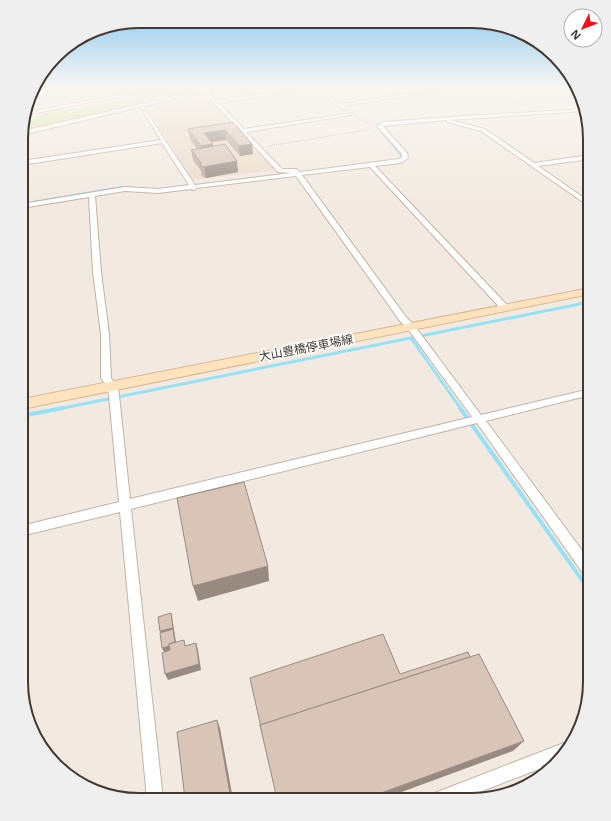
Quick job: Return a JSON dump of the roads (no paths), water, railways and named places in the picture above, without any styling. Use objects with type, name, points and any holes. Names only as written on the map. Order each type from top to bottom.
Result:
[{"type":"main road","name":"大山豊橋停車場線","points":[[28,403],[113,395],[416,334],[505,308],[583,292]]},
{"type":"street","points":[[29,131],[50,126]]},
{"type":"street","points":[[154,126],[192,185]]},
{"type":"street","points":[[238,126],[280,171]]},
{"type":"street","points":[[242,131],[272,126]]},
{"type":"street","points":[[192,185],[372,166],[397,162],[405,158],[405,154],[380,126]]},
{"type":"street","points":[[469,126],[483,130],[583,200]]},
{"type":"street","points":[[28,162],[164,142]]},
{"type":"street","points":[[533,165],[583,158]]},
{"type":"street","points":[[372,166],[505,308]]},
{"type":"street","points":[[28,205],[125,189],[153,192],[280,171],[298,173],[403,319],[416,334],[583,562]]},
{"type":"street","points":[[92,194],[97,272],[104,334],[106,378],[113,395],[154,793]]},
{"type":"street","points":[[28,529],[583,394]]},
{"type":"street","points":[[456,793],[556,754]]},
{"type":"waterway","points":[[377,126],[400,154],[401,157],[396,160]]},
{"type":"waterway","points":[[28,203],[123,187],[144,189]]},
{"type":"waterway","points":[[411,338],[583,303]]},
{"type":"waterway","points":[[62,408],[411,338]]},
{"type":"waterway","points":[[411,338],[461,409]]},
{"type":"waterway","points":[[28,415],[62,408]]},
{"type":"waterway","points":[[58,409],[62,408]]},
{"type":"waterway","points":[[460,408],[583,581]]}]
